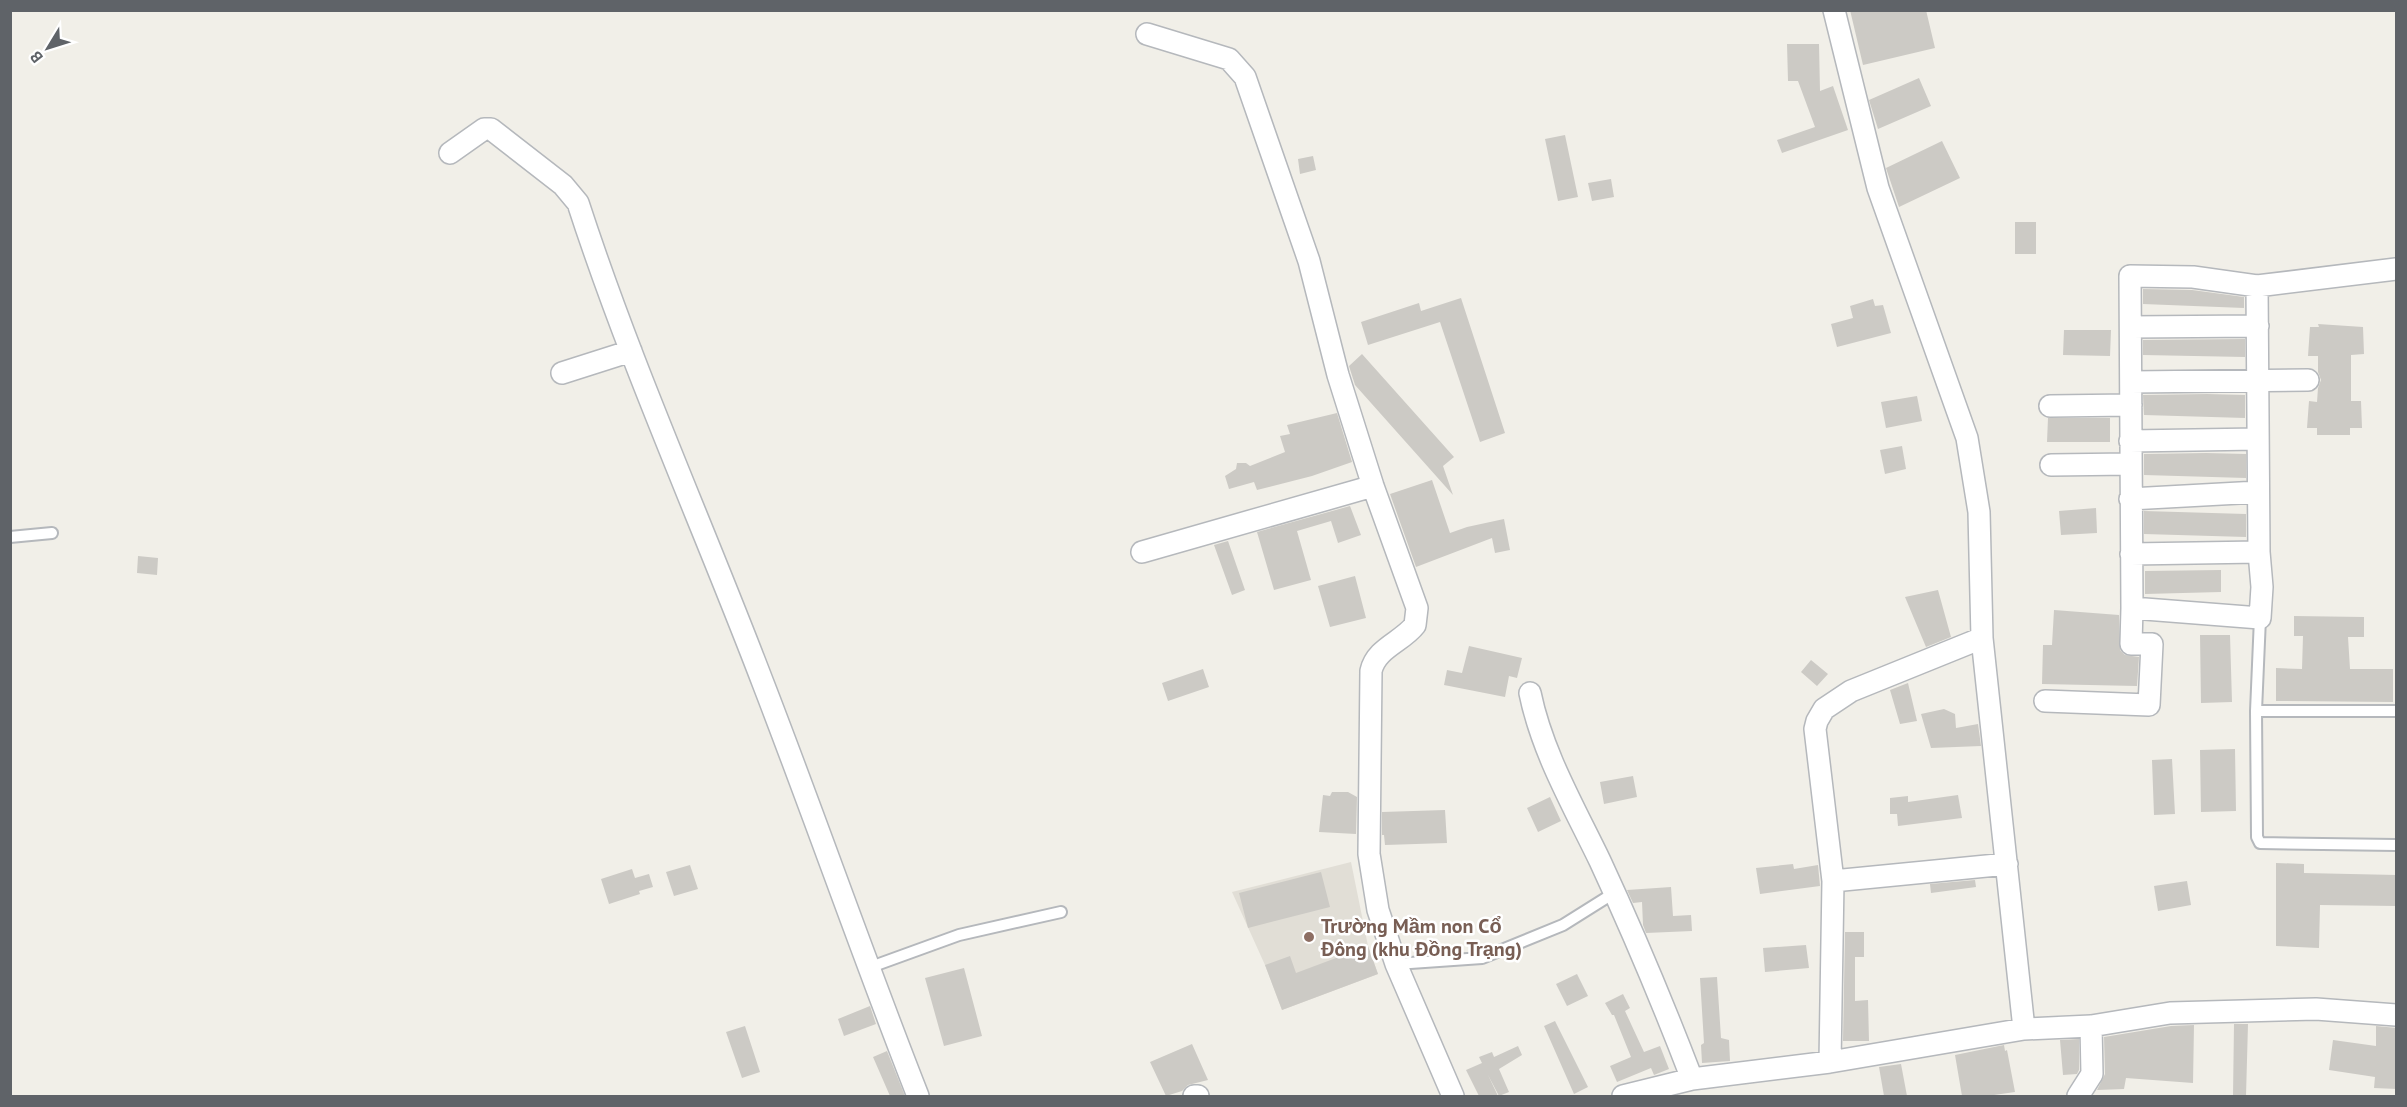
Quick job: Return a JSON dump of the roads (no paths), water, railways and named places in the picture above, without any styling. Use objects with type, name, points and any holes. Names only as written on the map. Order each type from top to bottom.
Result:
[{"type":"street","points":[[1834,10],[1878,188],[1967,438],[1979,512],[1982,638],[2024,1029]]},
{"type":"street","points":[[1148,34],[1229,59],[1245,77],[1310,261],[1338,375],[1373,486],[1417,608],[1415,625],[1373,662],[1370,683],[1369,854],[1378,910],[1396,964],[1453,1096]]},
{"type":"street","points":[[450,153],[484,129],[491,129],[563,185],[578,203],[631,351],[764,683],[868,968],[918,1096]]},
{"type":"street","points":[[2045,701],[2149,705],[2152,644],[2131,644],[2130,276],[2193,277],[2257,286],[2397,269]]},
{"type":"street","points":[[2132,608],[2260,618],[2262,587],[2258,492],[2257,286]]},
{"type":"street","points":[[2131,327],[2258,326]]},
{"type":"street","points":[[562,373],[631,351]]},
{"type":"street","points":[[2131,382],[2308,380]]},
{"type":"street","points":[[2050,406],[2131,405]]},
{"type":"street","points":[[2130,441],[2258,439]]},
{"type":"street","points":[[2050,465],[2130,464]]},
{"type":"street","points":[[1142,552],[1373,486]]},
{"type":"street","points":[[2130,499],[2258,492]]},
{"type":"street","points":[[2131,554],[2259,552]]},
{"type":"street","points":[[1830,1062],[1833,881],[1815,729],[1820,714],[1851,691],[1982,638]]},
{"type":"street","points":[[1530,693],[1534,714],[1614,893],[1692,1079]]},
{"type":"street","points":[[1833,881],[2007,864]]},
{"type":"street","points":[[1623,1096],[1692,1079],[1830,1062],[2024,1029],[2091,1026],[2170,1013],[2316,1009],[2397,1015]]},
{"type":"street","points":[[2078,1096],[2092,1074],[2091,1026]]},
{"type":"lane","points":[[10,537],[52,533]]},
{"type":"lane","points":[[2260,618],[2256,711],[2257,837],[2260,843],[2397,845]]},
{"type":"lane","points":[[2256,711],[2397,711]]},
{"type":"lane","points":[[1396,964],[1482,958],[1563,925],[1614,893]]},
{"type":"lane","points":[[868,968],[959,935],[1061,912]]},
{"type":"place","name":"Trường Mầm non Cổ Đông (khu Đồng Trạng)","points":[[1309,937]]}]
